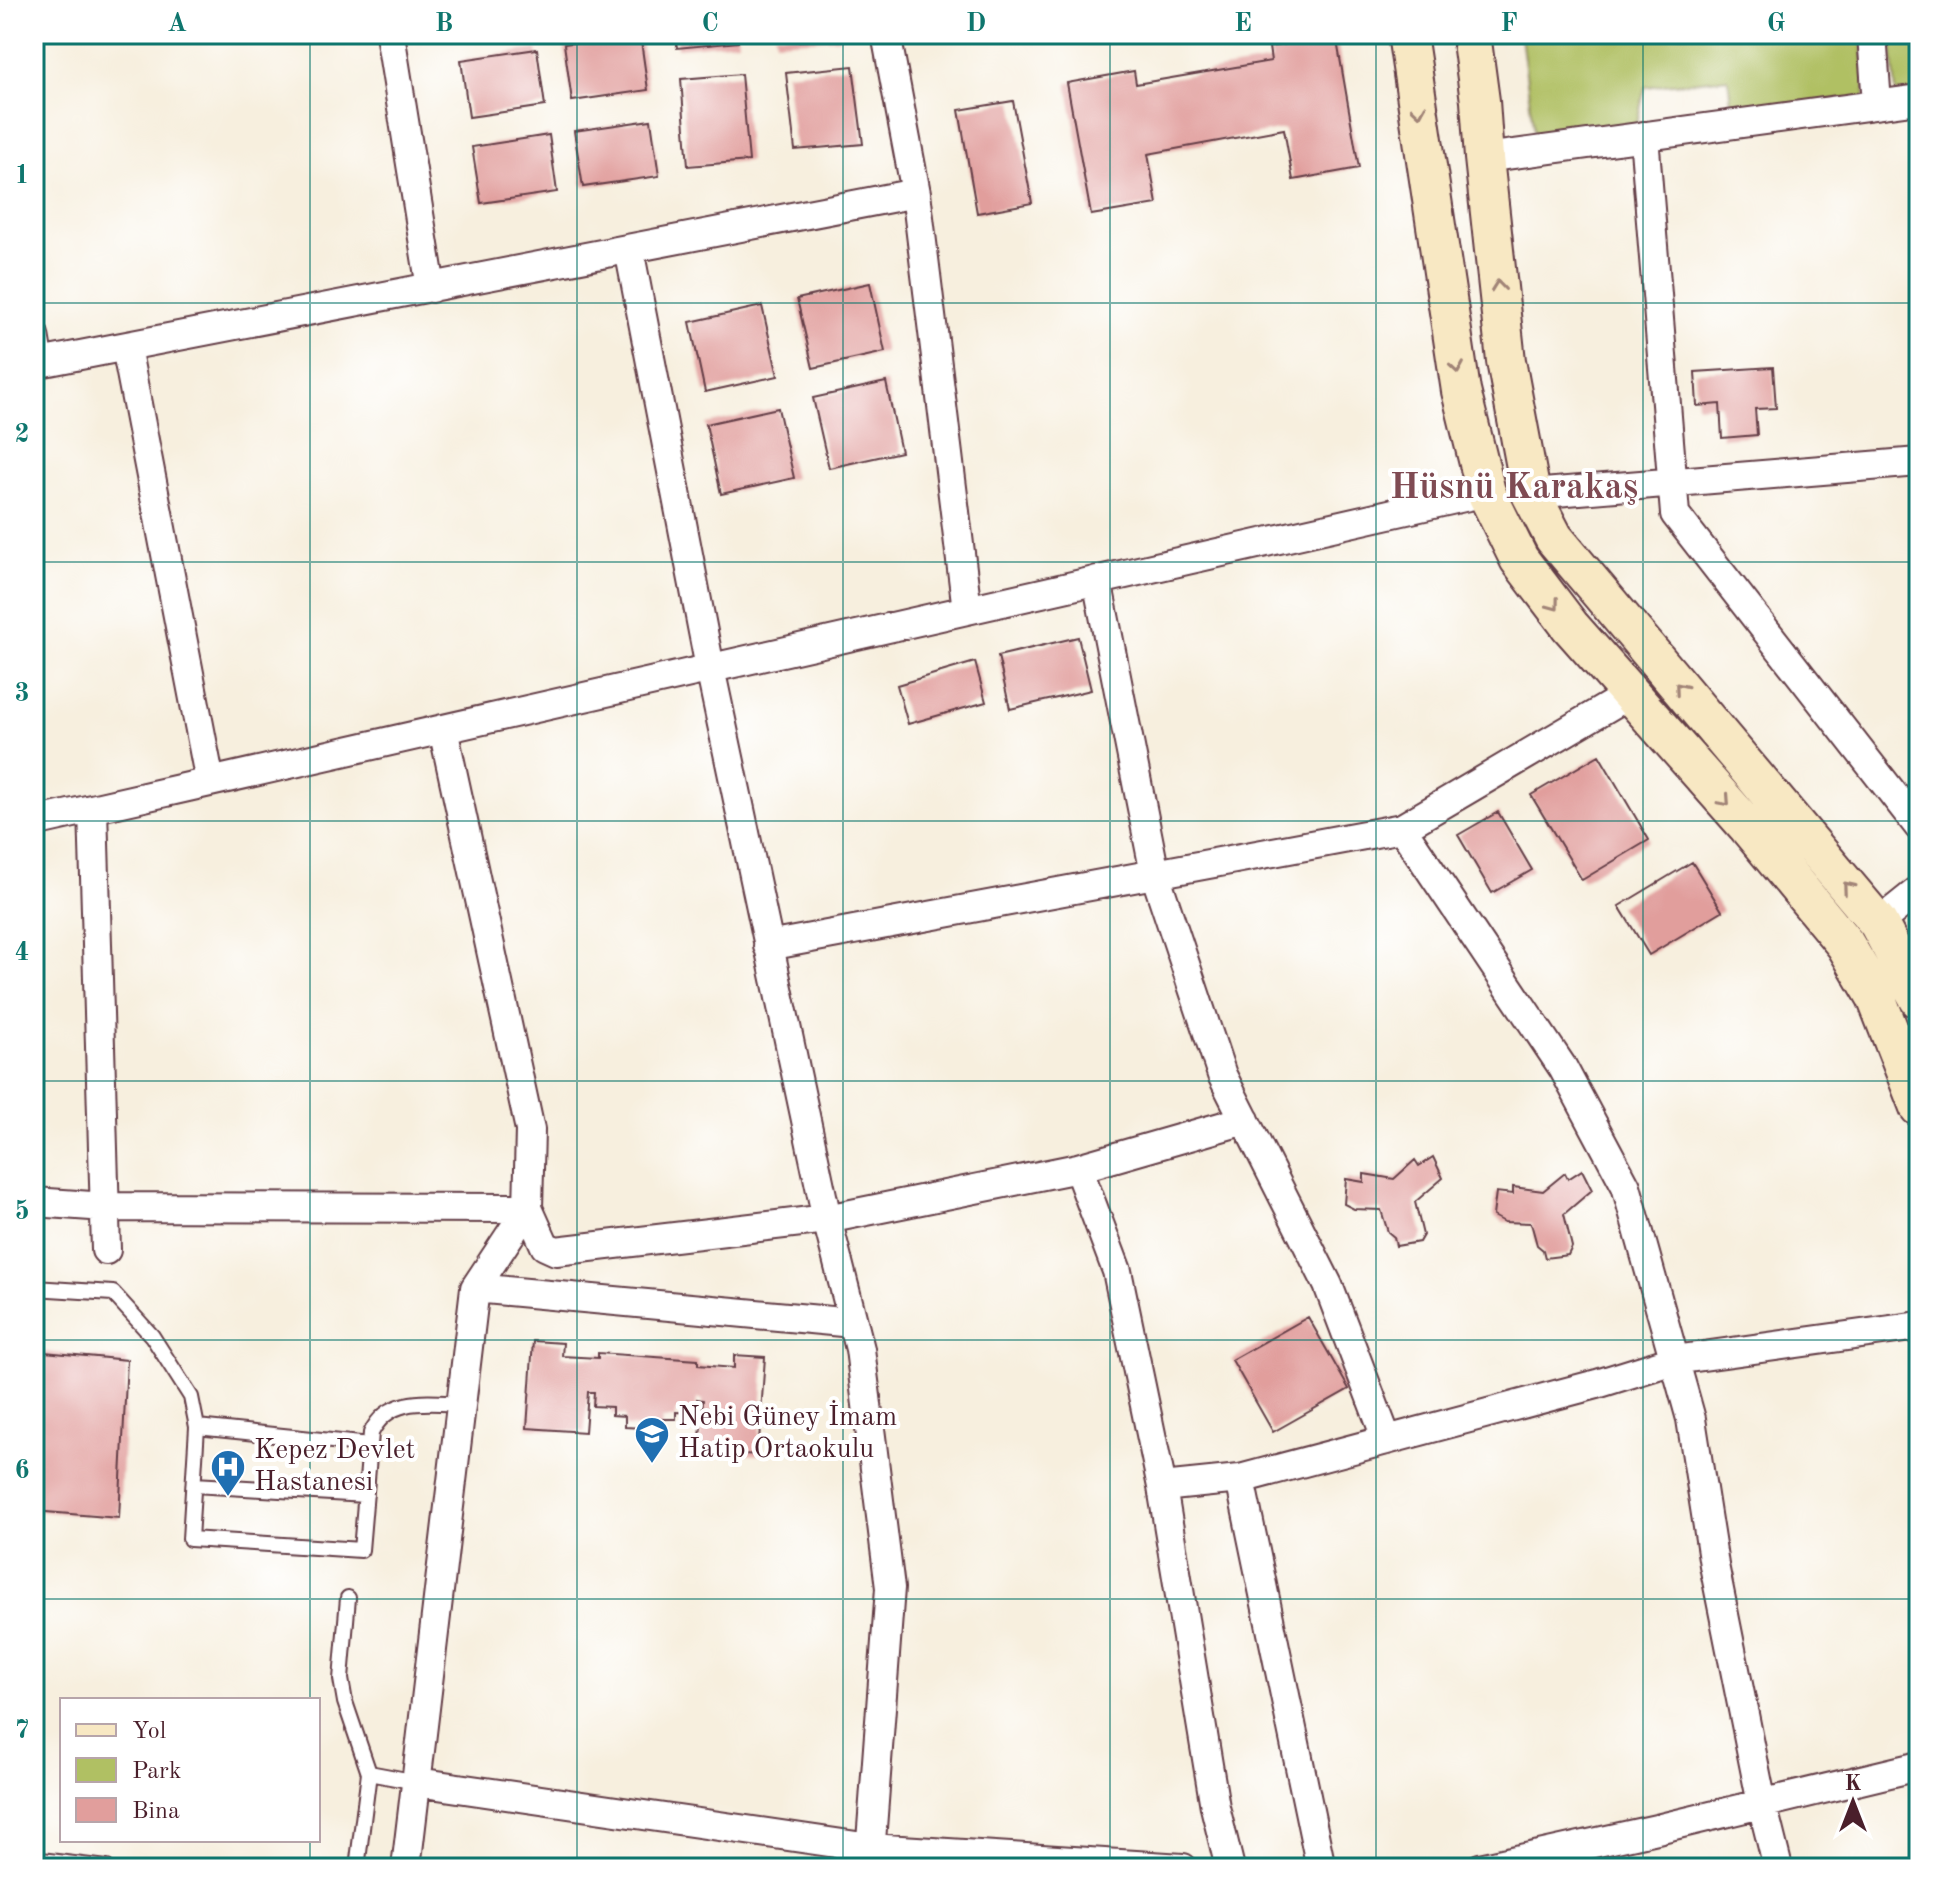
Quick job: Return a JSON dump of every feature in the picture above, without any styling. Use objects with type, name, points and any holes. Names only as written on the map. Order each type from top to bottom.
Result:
[{"type":"main road","points":[[1407,34],[1461,391],[1486,492],[1519,559],[1570,626],[1748,827],[1845,944],[1876,997],[1919,1107]]},
{"type":"main road","points":[[1471,34],[1506,361],[1531,494],[1554,538],[1878,923],[1919,999]]},
{"type":"main road","points":[[1480,101],[1486,66],[1495,40],[1501,34]]},
{"type":"street","points":[[390,34],[431,288]]},
{"type":"street","points":[[886,34],[916,193],[967,610]]},
{"type":"street","points":[[1872,34],[1877,104]]},
{"type":"street","points":[[1484,158],[1919,99]]},
{"type":"street","points":[[1644,136],[1675,514],[1919,827]]},
{"type":"street","points":[[34,335],[36,364],[916,193]]},
{"type":"street","points":[[629,249],[710,668],[768,946],[827,1219],[860,1349],[890,1588],[869,1858]]},
{"type":"street","points":[[126,347],[210,782]]},
{"type":"street","points":[[1531,494],[1919,462]]},
{"type":"street","points":[[34,822],[1486,492]]},
{"type":"street","points":[[1097,580],[1155,874],[1222,1075],[1328,1285],[1387,1440]]},
{"type":"street","points":[[768,946],[1402,828],[1630,694]]},
{"type":"street","points":[[443,729],[530,1130],[528,1208],[545,1246],[556,1251],[827,1219],[1078,1168],[1245,1120]]},
{"type":"street","points":[[93,809],[106,1250]]},
{"type":"street","points":[[1402,828],[1563,1068],[1626,1186],[1691,1419],[1714,1565],[1762,1804],[1778,1868]]},
{"type":"street","points":[[1878,923],[1919,890]]},
{"type":"street","points":[[1078,1168],[1117,1271],[1162,1487],[1215,1807],[1230,1868]]},
{"type":"street","points":[[34,1202],[106,1207],[528,1208]]},
{"type":"street","points":[[406,1868],[475,1288],[528,1208]]},
{"type":"street","points":[[475,1288],[853,1323]]},
{"type":"street","points":[[1162,1487],[1240,1479],[1597,1384],[1674,1360],[1919,1326]]},
{"type":"street","points":[[1240,1479],[1321,1868]]},
{"type":"street","points":[[1480,1868],[1919,1766]]},
{"type":"street","points":[[417,1782],[869,1858],[1183,1868]]},
{"type":"lane","points":[[34,1288],[113,1293],[152,1336],[191,1397],[197,1427],[190,1539],[361,1550],[370,1445],[376,1423],[393,1408],[416,1402],[459,1404]]},
{"type":"lane","points":[[197,1427],[370,1445]]},
{"type":"lane","points":[[194,1485],[366,1495]]},
{"type":"lane","points":[[348,1598],[341,1679],[345,1702],[369,1773],[357,1868]]},
{"type":"lane","points":[[369,1773],[417,1782]]},
{"type":"lane","points":[[41,1860],[107,1868]]},
{"type":"green space","points":[[1525,34],[1862,34],[1865,97],[1732,109],[1728,78],[1645,87],[1635,131],[1535,140],[1521,37]]},
{"type":"green space","points":[[1891,34],[1919,34],[1919,90],[1896,93]]},
{"type":"building","points":[[640,34],[648,90],[572,101],[564,44]]},
{"type":"building","points":[[675,34],[737,34],[738,42],[677,48]]},
{"type":"building","points":[[775,34],[841,34],[841,38],[776,42]]},
{"type":"building","points":[[1336,35],[1359,168],[1293,180],[1284,129],[1148,154],[1157,204],[1091,215],[1067,83],[1134,71],[1136,84],[1271,61],[1269,47]]},
{"type":"building","points":[[537,49],[545,106],[469,117],[461,60]]},
{"type":"building","points":[[853,66],[863,144],[795,150],[786,73]]},
{"type":"building","points":[[741,74],[749,161],[688,166],[681,79]]},
{"type":"building","points":[[1013,101],[1032,203],[977,213],[959,110]]},
{"type":"building","points":[[651,120],[659,176],[583,187],[574,131]]},
{"type":"building","points":[[549,135],[557,192],[481,203],[472,147]]},
{"type":"building","points":[[870,283],[885,352],[813,368],[797,299]]},
{"type":"building","points":[[762,306],[778,376],[705,392],[690,322]]},
{"type":"building","points":[[1773,367],[1776,408],[1755,409],[1757,435],[1722,438],[1720,404],[1697,406],[1695,372]]},
{"type":"building","points":[[886,382],[901,452],[829,468],[813,398]]},
{"type":"building","points":[[778,408],[794,478],[721,494],[706,424]]},
{"type":"building","points":[[1078,637],[1091,690],[1010,709],[998,656]]},
{"type":"building","points":[[975,662],[986,702],[908,724],[897,685]]},
{"type":"building","points":[[1599,755],[1649,840],[1582,880],[1531,795]]},
{"type":"building","points":[[1498,812],[1532,870],[1492,893],[1458,835]]},
{"type":"building","points":[[1692,862],[1722,911],[1649,955],[1619,906]]},
{"type":"building","points":[[1433,1157],[1443,1178],[1415,1202],[1423,1235],[1419,1242],[1396,1246],[1381,1210],[1354,1209],[1344,1204],[1346,1179],[1364,1182],[1364,1174],[1394,1179],[1415,1160],[1419,1166]]},
{"type":"building","points":[[1582,1170],[1592,1190],[1564,1214],[1572,1247],[1568,1255],[1545,1258],[1543,1250],[1537,1245],[1531,1223],[1504,1222],[1493,1216],[1496,1192],[1513,1194],[1513,1187],[1543,1191],[1565,1173],[1568,1179]]},
{"type":"building","points":[[1308,1317],[1349,1389],[1273,1432],[1232,1360]]},
{"type":"building","points":[[533,1341],[563,1343],[562,1356],[598,1358],[598,1353],[698,1360],[698,1365],[734,1368],[734,1355],[765,1357],[758,1455],[699,1451],[703,1400],[697,1399],[696,1413],[676,1412],[676,1419],[662,1419],[661,1429],[625,1427],[625,1416],[612,1415],[612,1407],[593,1406],[594,1392],[588,1392],[585,1432],[527,1428]]},
{"type":"building","points":[[34,1351],[127,1360],[119,1518],[34,1511]]},
{"type":"building","points":[[34,1557],[39,1558],[36,1592],[34,1592]]},
{"type":"place","name":"Nebi Güney İmam Hatip Ortaokulu","points":[[652,1465]]},
{"type":"place","name":"Kepez Devlet Hastanesi","points":[[228,1498]]},
{"type":"district","name":"Hüsnü Karakaş","points":[[1514,489]]}]
